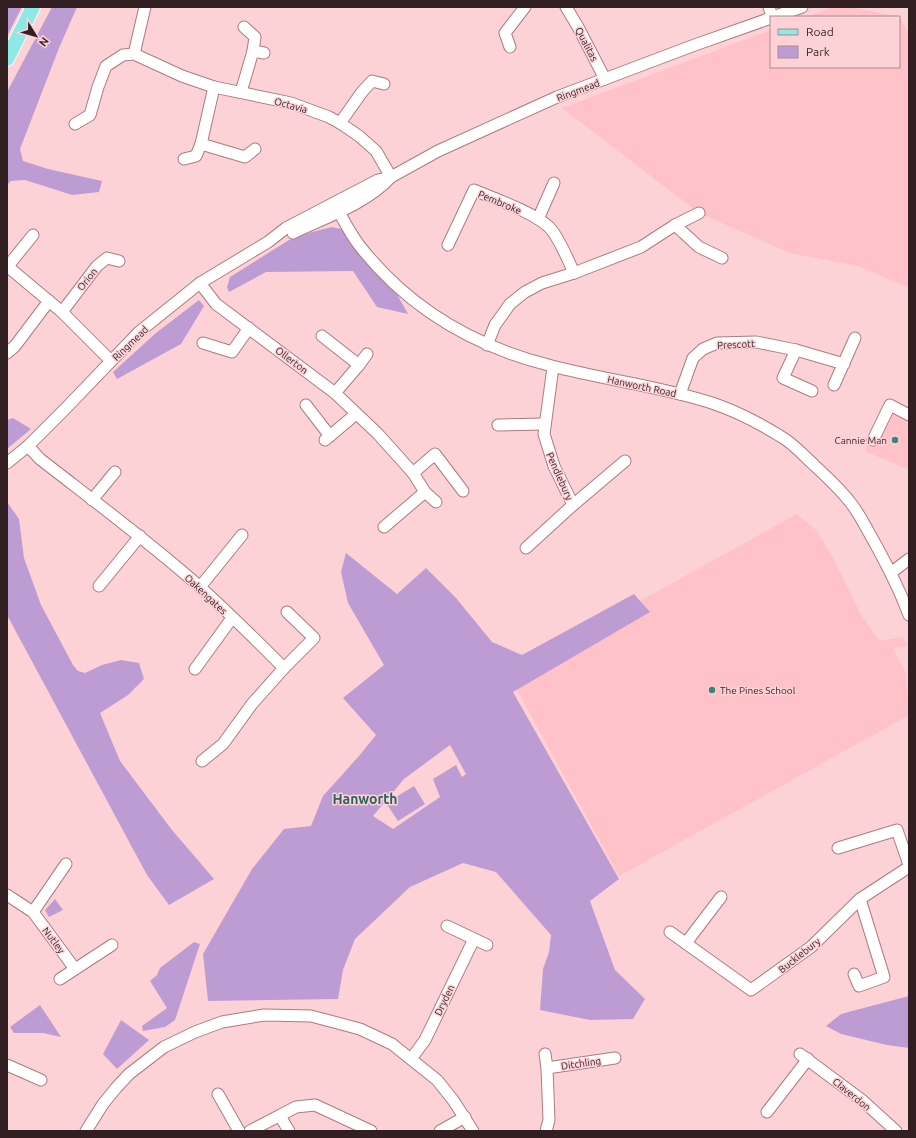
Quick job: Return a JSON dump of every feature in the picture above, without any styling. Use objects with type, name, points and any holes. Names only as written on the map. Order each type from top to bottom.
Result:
[{"type":"main road","points":[[7,59],[33,7]]},
{"type":"street","points":[[75,124],[90,115],[106,66],[123,55],[134,54],[145,7]]},
{"type":"street","points":[[510,47],[505,33],[525,7]]},
{"type":"street","name":"Ringmead","points":[[775,16],[802,7]]},
{"type":"street","name":"Qualitas","points":[[568,8],[605,79]]},
{"type":"street","name":"Ringmead","points":[[7,463],[28,446],[139,332],[200,283],[268,242],[286,228],[337,208],[378,180],[391,177],[445,148],[557,97],[770,18]]},
{"type":"street","points":[[241,92],[253,50],[255,37],[244,27]]},
{"type":"street","points":[[253,50],[264,53]]},
{"type":"street","name":"Octavia","points":[[134,54],[182,76],[214,87],[291,103],[312,110],[340,123],[359,136],[376,151],[391,177]]},
{"type":"street","points":[[340,123],[362,92],[372,81],[384,84]]},
{"type":"street","points":[[184,159],[196,156],[201,144],[214,87]]},
{"type":"street","points":[[201,144],[245,156],[255,149]]},
{"type":"street","points":[[538,219],[554,183]]},
{"type":"street","name":"Pembroke","points":[[448,245],[474,190],[518,209],[538,219],[549,227],[563,249],[574,274]]},
{"type":"street","name":"Hanworth Road","points":[[337,208],[358,243],[388,279],[431,313],[456,330],[487,345],[516,356],[553,367],[680,394],[714,403],[781,436],[794,446],[841,491],[852,504],[892,572],[909,615]]},
{"type":"street","points":[[487,345],[495,325],[510,304],[525,292],[542,283],[574,274],[641,247],[675,225],[699,213]]},
{"type":"street","points":[[675,225],[699,247],[722,258]]},
{"type":"street","points":[[33,235],[8,266],[62,312],[111,361]]},
{"type":"street","name":"Orion","points":[[62,312],[98,266],[107,258],[119,261]]},
{"type":"street","name":"Ollerton","points":[[200,283],[216,304],[335,393],[378,434],[413,473],[425,492],[436,502]]},
{"type":"street","points":[[7,353],[15,346],[49,301]]},
{"type":"street","points":[[203,343],[232,352],[249,328]]},
{"type":"street","points":[[322,336],[359,365]]},
{"type":"street","points":[[834,385],[855,338]]},
{"type":"street","name":"Prescott","points":[[680,394],[693,358],[703,349],[717,342],[756,342],[796,350],[844,364]]},
{"type":"street","points":[[796,350],[783,378],[812,391]]},
{"type":"street","points":[[335,393],[367,354]]},
{"type":"street","name":"Pendlebury","points":[[553,367],[544,434],[554,466],[573,505]]},
{"type":"street","points":[[306,405],[327,438],[356,414]]},
{"type":"street","points":[[873,440],[890,405],[909,415]]},
{"type":"street","points":[[498,425],[545,424]]},
{"type":"street","name":"Oakengates","points":[[28,446],[40,459],[140,536],[200,587],[232,618],[248,631],[284,668]]},
{"type":"street","points":[[413,473],[436,454],[464,491]]},
{"type":"street","name":"Pendlebury","points":[[526,548],[573,505],[625,461]]},
{"type":"street","points":[[92,500],[115,472]]},
{"type":"street","points":[[384,527],[425,492]]},
{"type":"street","points":[[200,587],[242,535]]},
{"type":"street","points":[[99,586],[140,536]]},
{"type":"street","points":[[892,572],[909,559]]},
{"type":"street","points":[[202,760],[223,744],[252,704],[284,668],[314,638],[287,612]]},
{"type":"street","points":[[194,669],[232,618]]},
{"type":"street","name":"Bucklebury","points":[[670,932],[686,943],[747,993],[812,947],[860,899],[909,866],[897,830],[838,848]]},
{"type":"street","points":[[33,912],[66,864]]},
{"type":"street","name":"Nutley","points":[[7,895],[33,912],[75,969]]},
{"type":"street","points":[[686,943],[721,897]]},
{"type":"street","points":[[854,974],[859,986],[884,977],[860,899]]},
{"type":"street","points":[[447,926],[487,945]]},
{"type":"street","name":"Dryden","points":[[411,1059],[425,1040],[474,939]]},
{"type":"street","points":[[60,979],[112,946]]},
{"type":"street","points":[[86,1131],[103,1104],[116,1088],[129,1074],[164,1047],[180,1038],[222,1022],[264,1015],[311,1016],[360,1029],[392,1044],[437,1080],[465,1117],[473,1131]]},
{"type":"street","name":"Ditchling","points":[[545,1054],[549,1120],[546,1131]]},
{"type":"street","name":"Claverdon","points":[[767,1112],[804,1056],[863,1101],[896,1131]]},
{"type":"street","name":"Ditchling","points":[[547,1068],[615,1058]]},
{"type":"street","points":[[7,1065],[41,1080]]},
{"type":"street","points":[[218,1094],[238,1131]]},
{"type":"street","points":[[250,1131],[296,1107],[315,1105],[371,1131]]},
{"type":"street","points":[[280,1116],[289,1131]]},
{"type":"street","points":[[440,1131],[465,1117]]},
{"type":"shaded area","points":[[833,7],[855,8],[895,16],[809,16]]},
{"type":"shaded area","points":[[900,17],[909,34],[909,288],[858,266],[790,253],[699,213],[562,108],[770,30],[770,68],[900,68]]},
{"type":"shaded area","points":[[889,401],[909,410],[909,470],[865,451]]},
{"type":"shaded area","name":"The Pines School","points":[[797,514],[816,530],[831,554],[860,613],[879,641],[903,637],[908,646],[893,648],[906,673],[909,715],[619,876],[508,674]]},
{"type":"green space","points":[[7,7],[22,7],[7,36]]},
{"type":"green space","points":[[52,7],[77,7],[59,48],[20,149],[23,161],[48,169],[102,181],[99,192],[72,195],[25,180],[11,181],[7,185],[7,92]]},
{"type":"green space","points":[[332,227],[341,229],[353,245],[397,294],[408,314],[377,307],[353,271],[266,272],[229,292],[227,287],[230,277],[289,240]]},
{"type":"green space","points":[[199,300],[204,306],[181,344],[117,379],[113,372],[156,333]]},
{"type":"green space","points":[[13,418],[31,429],[7,449],[7,420]]},
{"type":"green space","points":[[7,502],[19,519],[24,558],[41,605],[73,665],[78,671],[85,673],[102,665],[121,660],[139,663],[144,679],[128,695],[100,713],[120,761],[172,830],[214,879],[169,905],[147,875],[7,615]]},
{"type":"green space","points":[[346,553],[397,594],[426,568],[456,598],[492,642],[522,655],[634,594],[650,612],[513,692],[619,879],[590,901],[615,970],[645,999],[633,1019],[590,1020],[540,1010],[543,969],[549,952],[551,935],[496,872],[463,863],[410,887],[355,939],[343,970],[338,999],[208,1001],[203,954],[252,869],[284,829],[311,826],[323,796],[376,735],[343,698],[384,665],[348,603],[341,572]],"holes":[[[450,745],[466,774],[462,777],[456,765],[433,779],[440,797],[393,829],[373,816],[404,779]]]},
{"type":"green space","points":[[414,786],[425,804],[398,821],[386,803]]},
{"type":"green space","points":[[55,899],[63,910],[49,917],[45,910]]},
{"type":"green space","points":[[194,942],[200,944],[175,1020],[165,1027],[143,1031],[142,1026],[167,1008],[150,981],[157,975],[160,968]]},
{"type":"green space","points":[[909,996],[909,1048],[887,1045],[841,1034],[826,1026],[841,1014]]},
{"type":"green space","points":[[40,1005],[61,1037],[43,1033],[14,1033],[10,1027]]},
{"type":"green space","points":[[121,1020],[149,1040],[117,1069],[103,1054]]},
{"type":"place","name":"Cannie Man","points":[[895,440]]},
{"type":"place","name":"The Pines School","points":[[712,690]]},
{"type":"district","name":"Hanworth","points":[[365,799]]}]
